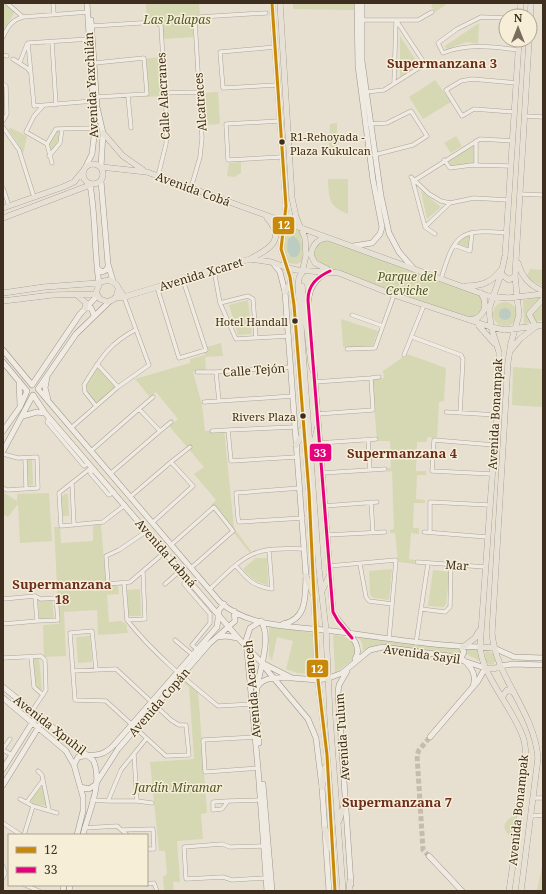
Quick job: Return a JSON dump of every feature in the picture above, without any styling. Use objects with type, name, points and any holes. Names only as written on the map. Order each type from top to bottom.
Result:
[{"type":"main road","points":[[272,3],[286,212],[284,223]]},
{"type":"main road","points":[[280,3],[292,198],[295,213],[303,229],[305,238],[306,255],[301,284],[311,364],[314,373]]},
{"type":"main road","name":"Avenida Bonampak","points":[[521,891],[532,816],[537,748],[534,733],[522,706],[499,666],[492,633],[509,353],[518,320],[519,307],[515,276],[528,48]]},
{"type":"main road","name":"Avenida Bonampak","points":[[509,891],[526,754],[524,738],[510,709],[481,660],[480,647],[499,381],[499,352],[491,327],[490,305],[502,274],[507,233],[519,50]]},
{"type":"main road","points":[[103,133],[123,156],[147,172]]},
{"type":"main road","points":[[3,208],[64,187],[74,182],[85,168],[96,163],[101,167],[101,181],[97,185],[90,185],[55,200],[3,218]]},
{"type":"main road","name":"Avenida Cobá","points":[[101,167],[147,172],[303,229]]},
{"type":"main road","points":[[85,168],[84,179],[90,185]]},
{"type":"main road","points":[[55,200],[64,187]]},
{"type":"main road","points":[[286,212],[290,214],[295,213]]},
{"type":"main road","points":[[250,259],[269,249],[274,244],[274,228],[266,216]]},
{"type":"main road","name":"Avenida Tulum","points":[[284,223],[281,249],[291,282],[315,599],[318,680],[327,755],[336,891]]},
{"type":"main road","points":[[303,229],[493,297],[517,298],[543,294]]},
{"type":"main road","points":[[328,238],[322,239],[314,245],[311,255],[312,259],[323,268],[394,295],[478,324],[501,329],[539,326]]},
{"type":"main road","points":[[517,257],[524,278],[534,287],[543,291]]},
{"type":"main road","name":"Avenida Xcaret","points":[[113,300],[250,259],[271,262],[288,268],[303,270]]},
{"type":"main road","points":[[460,285],[485,284],[495,278],[503,266]]},
{"type":"main road","points":[[303,270],[330,271],[339,273]]},
{"type":"main road","name":"Avenida Tulum","points":[[303,270],[299,278],[298,286],[326,630],[343,891]]},
{"type":"main road","points":[[502,274],[507,279],[513,279],[515,276]]},
{"type":"main road","points":[[3,294],[44,287],[99,283],[106,280],[113,281],[124,297]]},
{"type":"main road","points":[[285,292],[291,282]]},
{"type":"main road","points":[[99,283],[96,288],[97,295],[102,300],[113,300],[118,290]]},
{"type":"main road","points":[[461,318],[475,319],[483,313],[486,303],[481,293]]},
{"type":"main road","points":[[3,294],[25,298]]},
{"type":"main road","points":[[3,301],[52,295],[97,295]]},
{"type":"main road","points":[[76,295],[86,303],[86,307]]},
{"type":"main road","points":[[490,305],[501,298]]},
{"type":"main road","points":[[508,298],[519,307]]},
{"type":"main road","points":[[539,326],[529,314],[543,299]]},
{"type":"main road","points":[[490,318],[501,329]]},
{"type":"main road","points":[[508,329],[518,320]]},
{"type":"main road","points":[[478,324],[486,331],[499,352]]},
{"type":"main road","points":[[509,353],[520,339],[539,326]]},
{"type":"main road","points":[[499,381],[503,384],[507,381]]},
{"type":"main road","points":[[498,401],[502,398],[506,402]]},
{"type":"main road","points":[[296,445],[302,435],[301,400]]},
{"type":"main road","points":[[311,457],[318,426]]},
{"type":"main road","points":[[322,592],[330,574]]},
{"type":"main road","points":[[306,576],[315,599]]},
{"type":"main road","points":[[483,607],[494,607]]},
{"type":"main road","points":[[462,647],[478,635],[481,623]]},
{"type":"main road","points":[[480,647],[494,648]]},
{"type":"main road","points":[[485,668],[491,669],[499,666]]},
{"type":"main road","points":[[502,696],[507,690],[514,692]]},
{"type":"main road","points":[[510,709],[517,710],[522,706]]},
{"type":"main road","points":[[322,787],[327,755]]},
{"type":"main road","points":[[338,825],[346,799]]},
{"type":"main road","points":[[325,829],[333,859]]},
{"type":"main road","points":[[350,882],[350,891]]},
{"type":"street","points":[[53,3],[54,15]]},
{"type":"street","name":"Avenida Yaxchilán","points":[[88,3],[89,39],[95,99],[103,133],[101,167]]},
{"type":"street","name":"Avenida Yaxchilán","points":[[85,168],[92,154],[96,128],[95,63],[92,26],[88,3]]},
{"type":"street","points":[[348,246],[368,245],[377,239],[380,234],[380,218],[373,180],[368,124],[366,92],[362,61],[359,20],[357,3],[362,3],[359,20],[358,66],[368,124],[389,233],[408,263],[415,269]]},
{"type":"street","points":[[8,4],[23,16]]},
{"type":"street","points":[[3,37],[9,24],[15,19],[23,16],[88,12]]},
{"type":"street","points":[[359,20],[418,20],[432,12]]},
{"type":"street","name":"Alcatraces","points":[[191,188],[200,157],[202,138],[198,92],[195,21],[199,17],[266,13]]},
{"type":"street","points":[[498,18],[481,17],[457,29],[438,43],[443,53],[455,48],[468,46],[519,50]]},
{"type":"street","points":[[394,83],[396,20]]},
{"type":"street","points":[[366,92],[384,90],[425,64],[396,20]]},
{"type":"street","name":"Calle Alacranes","points":[[92,26],[152,22],[156,22],[161,26],[166,144],[158,176]]},
{"type":"street","points":[[28,43],[89,39]]},
{"type":"street","points":[[52,42],[56,105]]},
{"type":"street","points":[[28,43],[34,106],[56,105],[95,99],[147,94],[144,58],[95,63]]},
{"type":"street","points":[[20,62],[28,43]]},
{"type":"street","points":[[276,47],[220,52],[223,88],[277,85]]},
{"type":"street","points":[[13,59],[20,62],[32,74]]},
{"type":"street","points":[[515,112],[474,109],[462,116],[446,90],[461,81],[472,79],[517,82]]},
{"type":"street","points":[[3,84],[6,86],[7,114],[3,121]]},
{"type":"street","points":[[164,93],[198,92]]},
{"type":"street","points":[[128,96],[131,128]]},
{"type":"street","points":[[44,105],[34,116],[26,132],[47,144]]},
{"type":"street","points":[[368,124],[387,123],[411,111],[427,136],[413,145],[374,155]]},
{"type":"street","points":[[524,116],[543,117]]},
{"type":"street","points":[[279,120],[226,124],[228,160],[282,157]]},
{"type":"street","points":[[3,127],[19,150],[34,197]]},
{"type":"street","points":[[52,164],[47,144],[56,129],[96,128]]},
{"type":"street","points":[[50,156],[60,142],[62,129]]},
{"type":"street","points":[[415,180],[444,160],[480,139],[512,141]]},
{"type":"street","points":[[476,141],[476,165]]},
{"type":"street","points":[[94,143],[98,148],[103,145]]},
{"type":"street","points":[[444,160],[450,168],[476,165],[511,166]]},
{"type":"street","points":[[435,234],[425,227],[411,177],[429,194],[441,201],[450,203],[474,198],[508,200]]},
{"type":"street","points":[[101,181],[108,267],[113,281]]},
{"type":"street","points":[[90,185],[94,206],[99,283]]},
{"type":"street","points":[[3,188],[9,206]]},
{"type":"street","points":[[520,194],[543,195]]},
{"type":"street","points":[[425,227],[450,203]]},
{"type":"street","points":[[441,279],[454,245],[458,239],[472,232],[480,231],[507,233]]},
{"type":"street","points":[[454,245],[470,251],[472,232]]},
{"type":"street","points":[[380,234],[384,236],[389,233]]},
{"type":"street","points":[[271,262],[280,272],[285,292],[303,518],[306,576],[306,599],[303,609],[294,620],[278,624]]},
{"type":"street","points":[[97,268],[102,272],[108,267]]},
{"type":"street","points":[[214,270],[220,303],[236,339],[289,336]]},
{"type":"street","name":"Avenida Tulum","points":[[330,271],[318,278],[310,289],[308,296],[333,612],[358,648],[357,657],[342,679],[338,692],[346,799],[350,882]]},
{"type":"street","points":[[157,287],[179,358],[206,350],[183,280]]},
{"type":"street","points":[[3,431],[16,414],[29,386],[32,385],[41,373],[69,330],[97,295]]},
{"type":"street","points":[[346,349],[375,348],[394,295]]},
{"type":"street","points":[[220,303],[248,296],[253,299],[256,338]]},
{"type":"street","points":[[71,428],[118,387],[149,365],[134,330],[124,297]]},
{"type":"street","points":[[3,488],[38,488],[37,457],[10,457],[4,450],[33,396],[37,393],[38,389],[76,334],[94,315],[113,300]]},
{"type":"street","points":[[404,355],[424,305]]},
{"type":"street","points":[[86,307],[92,308],[94,315]]},
{"type":"street","points":[[352,315],[383,326]]},
{"type":"street","points":[[69,330],[76,334]]},
{"type":"street","points":[[96,406],[85,392],[84,385],[107,349],[121,337],[134,330]]},
{"type":"street","points":[[412,337],[461,355],[463,359],[460,413]]},
{"type":"street","points":[[62,341],[68,346]]},
{"type":"street","points":[[3,350],[32,385],[38,389]]},
{"type":"street","points":[[3,362],[33,396]]},
{"type":"street","points":[[97,364],[118,387]]},
{"type":"street","name":"Calle Tejón","points":[[197,372],[291,367]]},
{"type":"street","name":"Calle Tejón","points":[[216,372],[218,401]]},
{"type":"street","points":[[24,374],[35,376],[41,373]]},
{"type":"street","points":[[18,379],[24,374]]},
{"type":"street","points":[[47,376],[45,388],[49,402]]},
{"type":"street","points":[[315,382],[380,377]]},
{"type":"street","points":[[317,414],[373,410],[371,378]]},
{"type":"street","points":[[18,379],[20,407]]},
{"type":"street","name":"Avenida Labná","points":[[38,389],[209,590],[224,604],[234,612],[261,621],[326,630]]},
{"type":"street","name":"Avenida Labná","points":[[33,396],[48,416],[239,639],[262,663],[292,678],[318,680]]},
{"type":"street","points":[[204,402],[293,396]]},
{"type":"street","points":[[125,505],[102,522],[61,526],[59,493],[72,484],[91,466],[93,453],[153,397]]},
{"type":"street","points":[[139,409],[160,431]]},
{"type":"street","points":[[16,414],[22,417],[37,412],[48,416],[56,410]]},
{"type":"street","points":[[446,412],[497,415]]},
{"type":"street","points":[[110,474],[170,422]]},
{"type":"street","points":[[212,431],[295,427]]},
{"type":"street","points":[[228,430],[231,461],[297,457]]},
{"type":"street","points":[[368,439],[370,470]]},
{"type":"street","points":[[319,443],[376,439]]},
{"type":"street","points":[[492,474],[432,471],[434,440],[494,445]]},
{"type":"street","points":[[130,497],[190,447]]},
{"type":"street","points":[[25,458],[26,488]]},
{"type":"street","points":[[152,523],[193,486],[171,462]]},
{"type":"street","points":[[322,473],[385,469]]},
{"type":"street","points":[[72,484],[74,525]]},
{"type":"street","points":[[300,488],[236,492],[238,518],[239,522],[303,518]]},
{"type":"street","points":[[371,502],[373,533]]},
{"type":"street","points":[[324,506],[377,502]]},
{"type":"street","points":[[430,532],[430,502],[489,505]]},
{"type":"street","points":[[171,545],[214,507],[234,531],[191,568]]},
{"type":"street","points":[[147,531],[119,550],[106,556],[108,584],[124,584],[130,582],[165,552]]},
{"type":"street","points":[[327,535],[385,532]]},
{"type":"street","points":[[424,532],[487,537]]},
{"type":"street","points":[[209,590],[236,566],[253,554],[269,550],[304,549]]},
{"type":"street","points":[[236,566],[247,579],[258,586],[272,589],[269,550]]},
{"type":"street","points":[[329,566],[396,560],[389,640]]},
{"type":"street","name":"Mar","points":[[417,562],[485,567]]},
{"type":"street","points":[[416,643],[428,563]]},
{"type":"street","points":[[360,564],[366,597],[369,601],[392,604]]},
{"type":"street","points":[[421,609],[445,612],[450,607],[452,564]]},
{"type":"street","points":[[165,584],[181,570]]},
{"type":"street","points":[[127,620],[145,619],[143,572]]},
{"type":"street","points":[[185,575],[184,584],[210,614],[210,623],[192,645],[199,651]]},
{"type":"street","points":[[124,584],[127,620],[138,634],[180,674],[218,706],[253,704]]},
{"type":"street","points":[[3,598],[35,596],[41,599],[56,598],[58,620],[3,624]]},
{"type":"street","points":[[35,596],[37,621]]},
{"type":"street","name":"Avenida Copán","points":[[96,783],[112,756],[133,727],[199,651],[216,627],[219,621],[218,613],[224,604]]},
{"type":"street","name":"Avenida Copán","points":[[199,651],[236,619],[234,612]]},
{"type":"street","name":"Avenida Acanceh","points":[[267,891],[258,768],[257,737],[256,696],[264,651],[264,628],[261,621],[252,626],[246,637],[257,737],[272,891]]},
{"type":"street","points":[[252,626],[260,625],[264,628]]},
{"type":"street","name":"Avenida Sayil","points":[[326,630],[416,643],[480,647]]},
{"type":"street","points":[[73,671],[96,669],[116,670],[171,720],[180,725],[186,725],[189,755],[166,756],[146,740],[113,706],[106,701],[75,700],[70,633],[92,631],[96,669]]},
{"type":"street","points":[[216,637],[226,636],[239,639]]},
{"type":"street","points":[[175,640],[195,656]]},
{"type":"street","points":[[462,647],[464,652],[461,658],[471,667],[474,674],[475,681],[471,689]]},
{"type":"street","points":[[247,648],[258,654],[264,651]]},
{"type":"street","name":"Avenida Sayil","points":[[318,680],[342,673],[363,654],[376,648],[461,658],[485,668]]},
{"type":"street","points":[[494,648],[514,657],[538,658],[539,665],[513,664],[499,666]]},
{"type":"street","points":[[31,656],[34,687],[43,695]]},
{"type":"street","points":[[3,658],[41,656],[45,660],[46,690],[32,711]]},
{"type":"street","name":"Avenida Tulum","points":[[262,663],[272,678],[298,707],[314,728],[322,787],[329,891]]},
{"type":"street","points":[[430,736],[471,689],[483,674],[485,668]]},
{"type":"street","points":[[258,687],[263,681],[272,678],[292,678]]},
{"type":"street","name":"Avenida Xpuhil","points":[[3,687],[89,756],[97,768],[96,783],[83,834]]},
{"type":"street","name":"Avenida Xpuhil","points":[[3,698],[66,751],[74,765],[83,797],[83,811],[77,834]]},
{"type":"street","points":[[3,769],[37,715]]},
{"type":"street","points":[[3,785],[43,720]]},
{"type":"street","name":"Avenida Copán","points":[[74,765],[78,757],[100,756],[107,752],[133,727]]},
{"type":"street","points":[[257,737],[203,740],[205,772],[258,768]]},
{"type":"street","points":[[10,739],[3,749],[12,755]]},
{"type":"street","points":[[108,801],[121,770],[146,740]]},
{"type":"street","points":[[134,754],[137,801]]},
{"type":"street","points":[[38,771],[42,775],[49,810]]},
{"type":"street","points":[[27,802],[43,780]]},
{"type":"street","points":[[80,787],[90,789],[96,783]]},
{"type":"street","points":[[534,798],[543,798]]},
{"type":"street","points":[[20,799],[33,806],[58,813]]},
{"type":"street","points":[[92,800],[137,801],[152,803]]},
{"type":"street","points":[[228,801],[260,800]]},
{"type":"street","points":[[23,834],[33,806]]},
{"type":"street","points":[[532,816],[543,816]]},
{"type":"street","points":[[3,823],[21,834]]},
{"type":"street","points":[[84,828],[117,826],[126,834]]},
{"type":"street","points":[[122,830],[153,829],[154,849],[148,849]]},
{"type":"street","points":[[264,846],[230,847],[222,844],[184,847],[186,879],[223,877],[232,880],[266,878]]},
{"type":"street","points":[[429,856],[462,891]]},
{"type":"street","points":[[3,866],[4,877]]},
{"type":"street","points":[[148,884],[154,884],[157,891]]},
{"type":"street","points":[[27,886],[37,891]]},
{"type":"green space","points":[[3,3],[6,3],[15,11],[3,33]]},
{"type":"green space","name":"Las Palapas","points":[[146,3],[199,3],[200,13],[193,20],[193,37],[163,39],[162,25],[156,20],[147,19]]},
{"type":"green space","points":[[293,3],[354,3],[354,10],[293,9]]},
{"type":"green space","points":[[434,3],[448,3],[435,12],[431,6]]},
{"type":"green space","points":[[479,23],[478,44],[467,42],[446,49],[445,46]]},
{"type":"green space","points":[[400,36],[419,65],[400,77]]},
{"type":"green space","points":[[160,57],[162,96],[146,97],[143,59]]},
{"type":"green space","points":[[435,80],[451,102],[423,119],[409,97]]},
{"type":"green space","points":[[218,92],[220,124],[204,125],[202,93]]},
{"type":"green space","points":[[337,123],[337,151],[329,151],[330,124]]},
{"type":"green space","points":[[11,128],[27,136],[23,154],[8,129]]},
{"type":"green space","points":[[56,130],[61,130],[60,138],[51,152],[49,144]]},
{"type":"green space","points":[[456,136],[462,146],[451,153],[444,143]]},
{"type":"green space","points":[[475,144],[475,164],[451,166],[448,161]]},
{"type":"green space","points":[[241,162],[241,173],[234,177],[227,176],[229,163]]},
{"type":"green space","points":[[328,179],[348,179],[348,214],[333,205],[329,197]]},
{"type":"green space","points":[[421,191],[441,207],[427,219]]},
{"type":"green space","points":[[285,230],[299,230],[303,244],[302,261],[297,264],[287,263],[284,243]]},
{"type":"green space","points":[[471,232],[469,250],[456,244],[458,239]]},
{"type":"green space","name":"Parque del Ceviche","points":[[327,240],[479,295],[484,303],[484,310],[472,320],[321,265],[314,258],[314,251],[316,246]]},
{"type":"green space","points":[[530,269],[543,270],[543,287],[526,277]]},
{"type":"green space","points":[[543,296],[543,320],[524,324],[523,300]]},
{"type":"green space","points":[[248,300],[252,334],[238,335],[229,305]]},
{"type":"green space","points":[[505,302],[510,303],[516,309],[516,319],[510,325],[505,326],[500,325],[494,319],[493,314],[494,309],[500,303]]},
{"type":"green space","points":[[341,319],[378,331],[372,347],[343,347]]},
{"type":"green space","points":[[221,343],[223,356],[205,357],[206,370],[193,372],[202,405],[205,431],[224,429],[234,528],[251,551],[250,553],[211,505],[216,500],[194,474],[204,467],[169,426],[178,419],[156,392],[150,397],[135,379],[190,363],[190,359],[205,355],[203,348]]},
{"type":"green space","points":[[407,354],[446,368],[444,401],[439,402],[437,438],[427,437],[427,442],[417,442],[416,471],[426,471],[426,475],[417,475],[416,499],[425,500],[425,503],[414,503],[413,528],[419,528],[419,534],[411,533],[409,559],[415,560],[414,564],[398,562],[395,533],[390,533],[390,530],[394,529],[392,471],[387,472],[387,468],[391,468],[390,441],[377,441],[372,380],[384,378],[383,371],[403,357],[405,358]]},
{"type":"green space","points":[[96,366],[115,384],[116,388],[98,404],[94,403],[83,388]]},
{"type":"green space","points":[[513,367],[543,369],[543,407],[512,405]]},
{"type":"green space","points":[[32,458],[33,485],[24,486],[23,459]]},
{"type":"green space","points":[[3,492],[17,501],[17,494],[49,493],[52,541],[20,543],[18,504],[8,517],[3,514]]},
{"type":"green space","points":[[64,494],[68,494],[69,516],[63,516],[61,498]]},
{"type":"green space","points":[[93,525],[101,525],[106,586],[118,586],[119,594],[107,595],[109,622],[121,621],[126,624],[128,633],[98,635],[97,610],[64,612],[66,656],[44,657],[43,625],[59,624],[54,527],[60,527],[61,543],[93,541]]},
{"type":"green space","points":[[256,558],[267,558],[268,585],[254,580],[243,569]]},
{"type":"green space","points":[[392,569],[389,600],[374,598],[370,595],[369,571]]},
{"type":"green space","points":[[433,570],[450,572],[446,604],[444,607],[428,606]]},
{"type":"green space","points":[[140,589],[141,616],[128,616],[127,590]]},
{"type":"green space","points":[[52,599],[54,618],[39,619],[38,601]]},
{"type":"green space","points":[[269,626],[314,633],[317,675],[297,673],[286,669],[293,641],[277,637],[272,661],[269,656]]},
{"type":"green space","points":[[333,635],[348,638],[355,646],[356,650],[351,661],[335,673]]},
{"type":"green space","points":[[90,636],[92,662],[78,663],[76,637]]},
{"type":"green space","points":[[357,636],[459,649],[461,653],[458,654],[379,644],[363,651],[362,643]]},
{"type":"green space","points":[[467,648],[480,649],[480,661],[466,654]]},
{"type":"green space","points":[[487,651],[495,654],[496,660],[493,665],[488,664],[484,658],[485,652]]},
{"type":"green space","points":[[39,658],[41,690],[35,686],[33,659]]},
{"type":"green space","name":"Jardín Miramar","points":[[183,678],[198,690],[207,813],[201,814],[203,839],[177,841],[180,882],[173,882],[174,891],[164,891],[163,877],[167,874],[165,851],[159,851],[150,762],[194,759],[189,687],[181,680]]},
{"type":"green space","points":[[42,786],[47,806],[33,804],[30,800]]},
{"type":"green space","points":[[516,814],[512,838],[504,828],[506,822]]},
{"type":"green space","points":[[543,862],[543,891],[537,891],[537,890]]},
{"type":"shaded area","points":[[293,236],[298,240],[300,246],[300,252],[296,257],[291,257],[287,250],[288,239]]},
{"type":"shaded area","points":[[507,308],[510,309],[510,319],[503,320],[500,319],[499,312],[500,309]]},
{"type":"tunnel","points":[[429,856],[423,850],[417,755],[419,750],[430,737]]},
{"type":"transit line","name":"12","points":[[272,3],[286,206],[281,249],[290,277],[294,305],[309,492],[318,680],[327,755],[335,891]]},
{"type":"transit line","name":"33","points":[[330,271],[314,282],[308,295],[308,300],[333,612],[338,621],[352,638]]},
{"type":"place","name":"R1-Rehoyada - Plaza Kukulcan","points":[[282,142]]},
{"type":"place","name":"Hotel Handall","points":[[295,321]]},
{"type":"place","name":"Rivers Plaza","points":[[303,416]]},
{"type":"district","name":"Supermanzana 3","points":[[442,63]]},
{"type":"district","name":"Supermanzana 4","points":[[402,453]]},
{"type":"district","name":"Supermanzana 18","points":[[62,592]]},
{"type":"district","name":"Supermanzana 7","points":[[397,802]]}]
